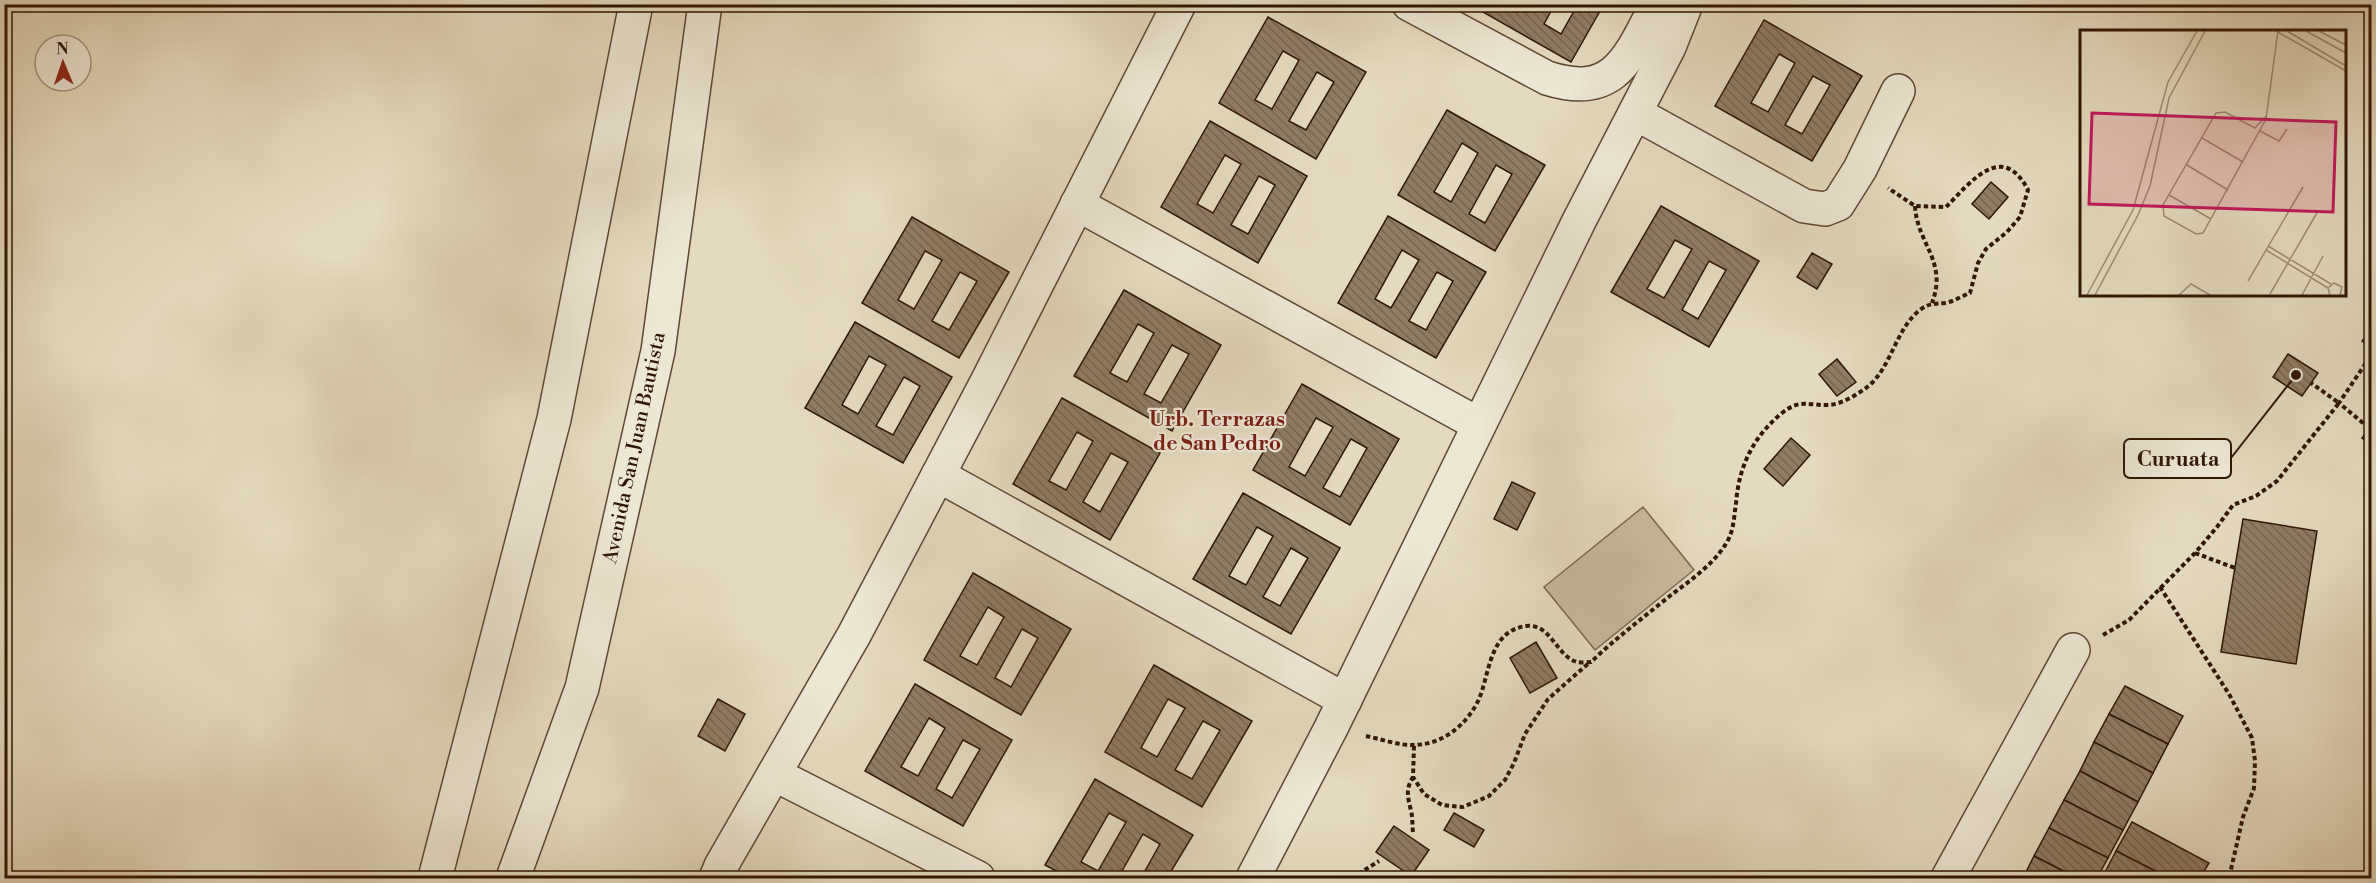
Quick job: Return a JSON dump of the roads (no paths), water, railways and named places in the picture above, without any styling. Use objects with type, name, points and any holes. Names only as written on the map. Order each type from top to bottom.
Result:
[{"type":"street","points":[[435,879],[554,419],[636,4]]},
{"type":"street","name":"Avenida San Juan Bautista","points":[[513,879],[582,688],[656,362],[705,4]]},
{"type":"street","points":[[716,879],[721,866],[854,635],[1179,4]]},
{"type":"street","points":[[1409,4],[1546,78],[1567,85],[1586,86],[1605,79],[1622,66],[1657,4]]},
{"type":"street","points":[[1254,879],[1338,714],[1478,424],[1669,47],[1686,4]]},
{"type":"street","points":[[1635,113],[1787,198],[1811,208],[1825,209],[1838,204],[1860,169],[1898,92]]},
{"type":"street","points":[[1077,204],[1478,424]]},
{"type":"street","points":[[938,475],[1338,714]]},
{"type":"street","points":[[1948,879],[2073,650]]},
{"type":"street","points":[[774,774],[978,879]]},
{"type":"place","name":"Curuata","points":[[2296,375]]},
{"type":"district","name":"Urb. Terrazas de San Pedro","points":[[1217,432]]}]
